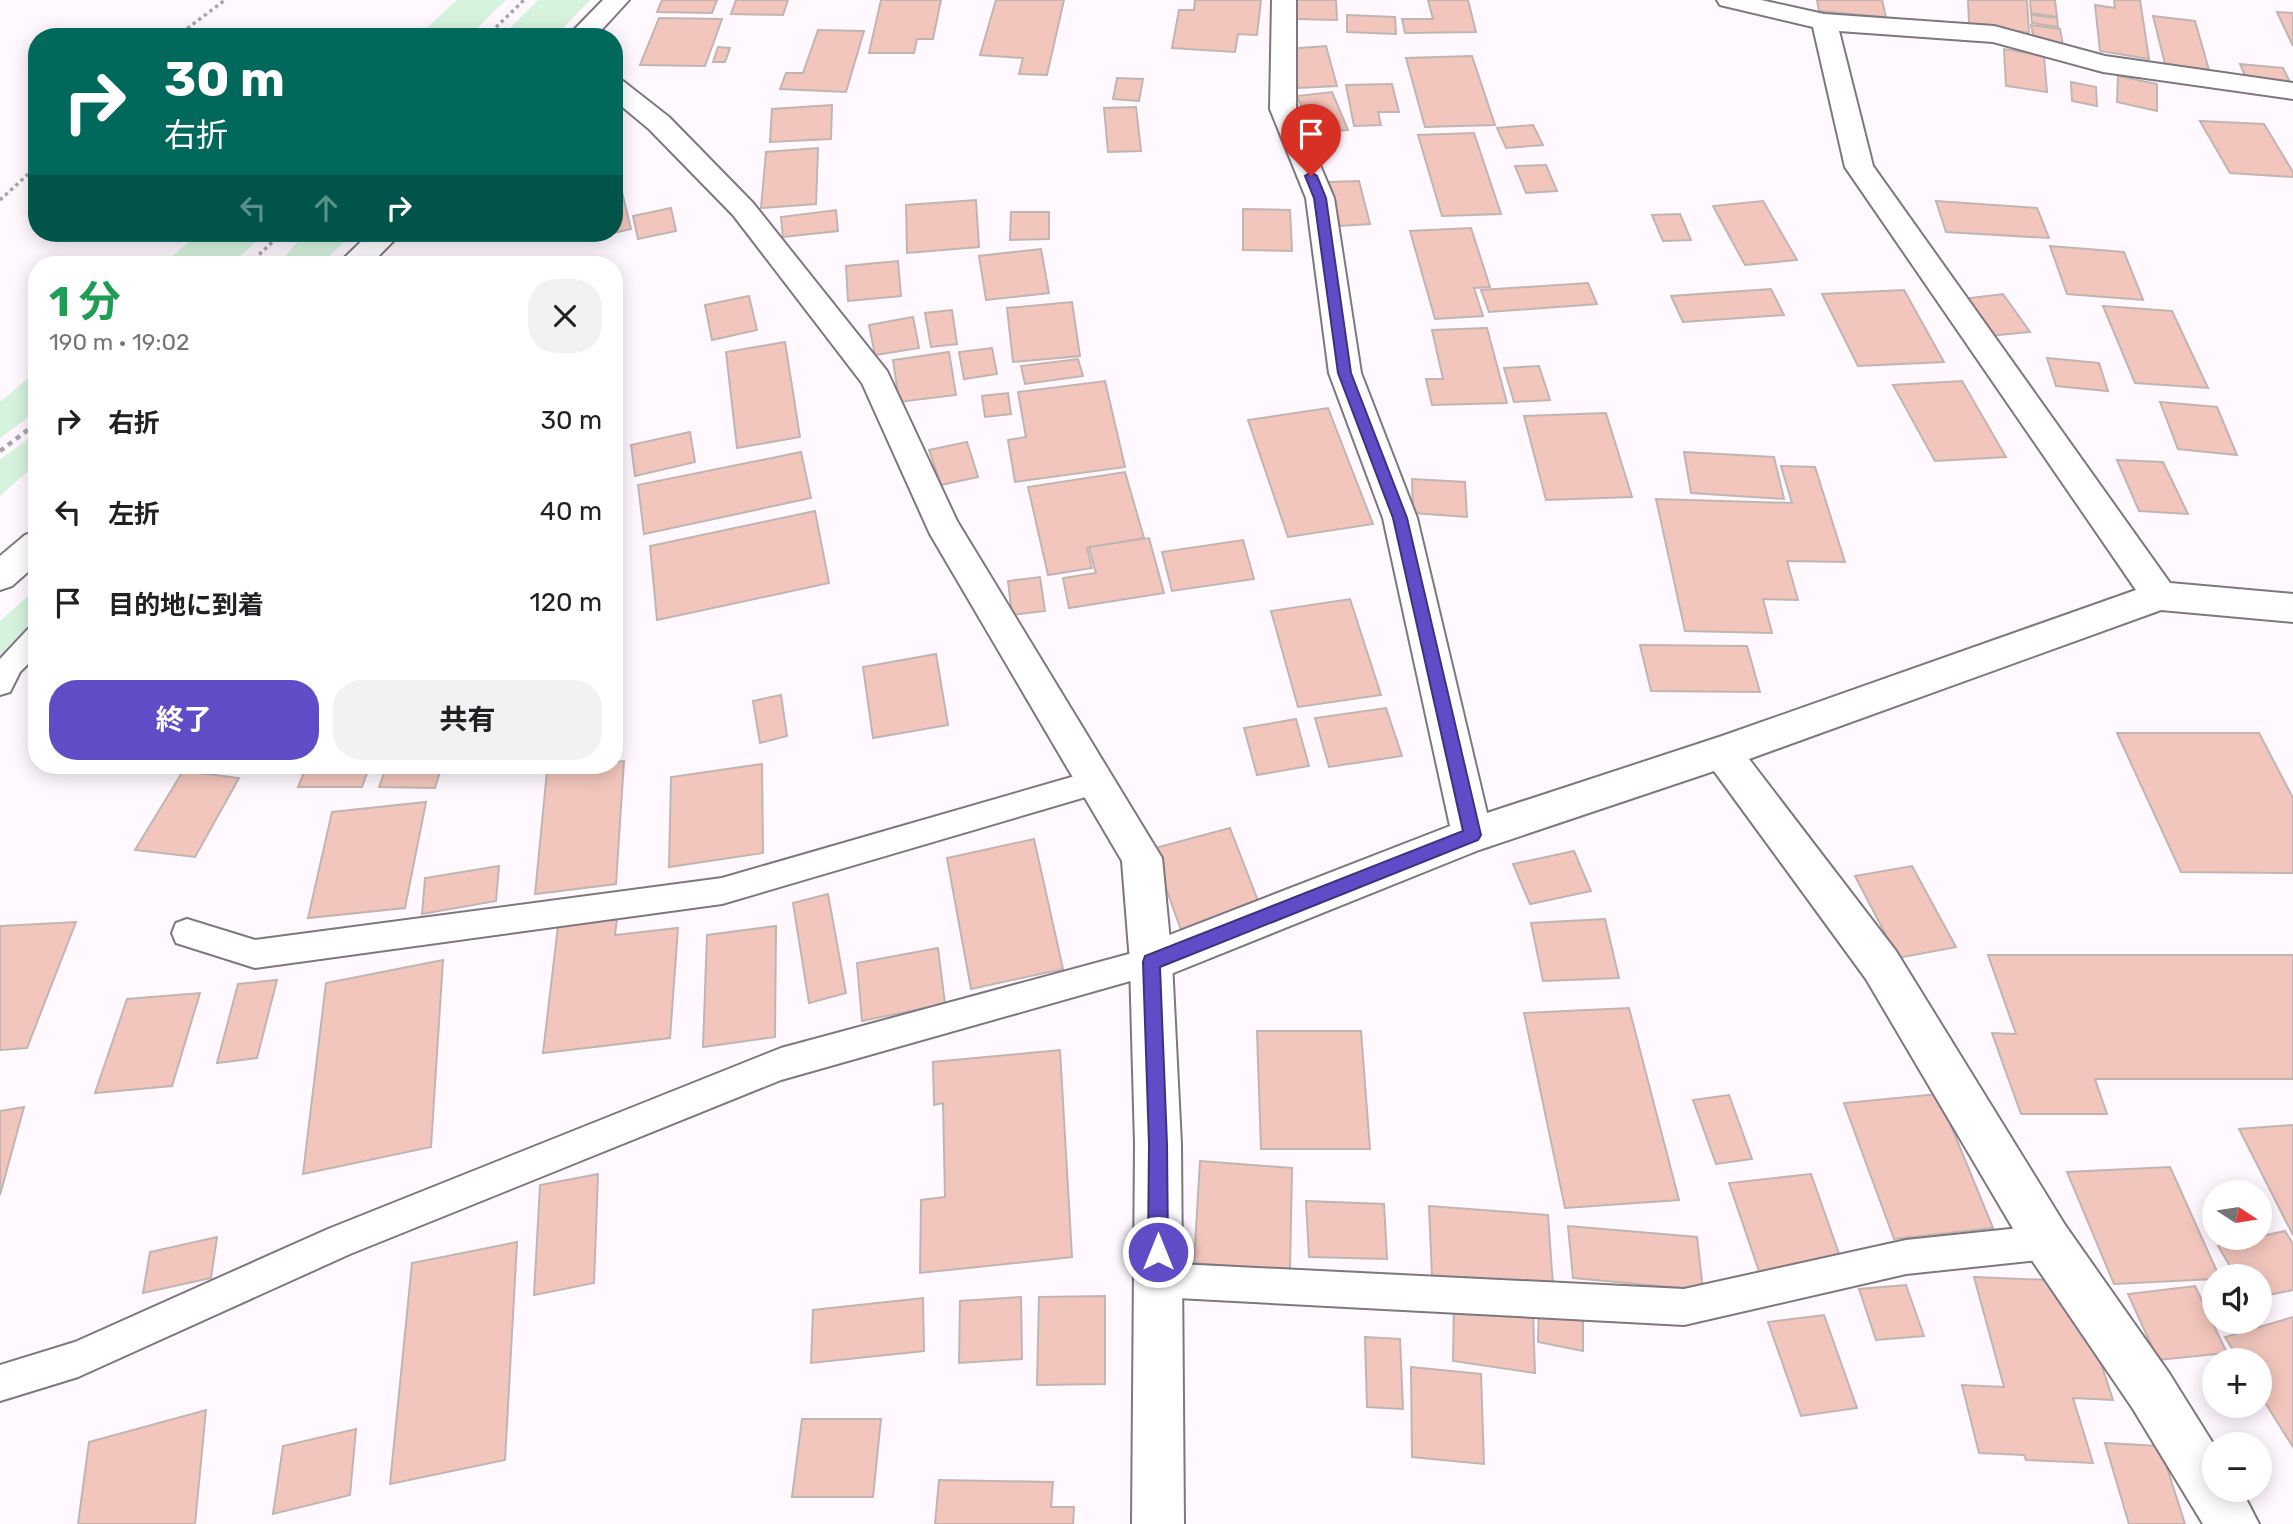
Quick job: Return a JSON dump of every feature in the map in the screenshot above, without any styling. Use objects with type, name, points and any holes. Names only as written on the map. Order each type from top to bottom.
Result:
[{"type":"street","points":[[589,28],[617,0]]},
{"type":"street","points":[[1284,0],[1283,109],[1320,198],[1345,373],[1400,518],[1472,835]]},
{"type":"street","points":[[1728,0],[1824,22],[1994,34],[2104,64],[2293,91]]},
{"type":"street","points":[[1824,22],[1859,167],[2160,596]]},
{"type":"street","points":[[623,94],[659,123],[743,209],[876,379],[942,525],[1142,858],[1151,962],[1158,1144],[1158,1524]]},
{"type":"street","points":[[362,256],[377,242]]},
{"type":"street","points":[[0,576],[28,552]]},
{"type":"street","points":[[1151,962],[1472,835],[1722,752],[2160,596],[2293,608]]},
{"type":"street","points":[[1722,752],[1881,965],[2048,1242],[2151,1391],[2233,1524]]},
{"type":"lane","points":[[0,684],[11,664],[28,646]]},
{"type":"lane","points":[[187,933],[256,954],[722,891],[1096,782]]},
{"type":"lane","points":[[0,1383],[78,1359],[340,1241],[781,1065],[1151,962]]},
{"type":"lane","points":[[1158,1280],[1684,1307],[1906,1257],[2048,1242]]},
{"type":"path","points":[[188,28],[225,0]]},
{"type":"path","points":[[495,28],[524,0]]},
{"type":"path","points":[[0,200],[28,174]]},
{"type":"path","points":[[258,256],[272,242]]},
{"type":"path","points":[[0,451],[28,430]]},
{"type":"green space","points":[[457,0],[506,0],[477,28],[427,28]]},
{"type":"green space","points":[[538,0],[590,0],[563,28],[510,28]]},
{"type":"green space","points":[[189,242],[255,242],[241,256],[172,256]]},
{"type":"green space","points":[[298,242],[344,242],[330,256],[285,256]]},
{"type":"green space","points":[[28,379],[28,418],[0,438],[0,402]]},
{"type":"green space","points":[[28,439],[28,471],[0,496],[0,460]]},
{"type":"green space","points":[[28,596],[28,656],[0,689],[0,621]]},
{"type":"building","points":[[662,0],[717,0],[712,13],[657,12]]},
{"type":"building","points":[[736,0],[788,0],[783,15],[731,14]]},
{"type":"building","points":[[881,0],[941,0],[933,39],[917,39],[914,53],[869,53]]},
{"type":"building","points":[[996,0],[1064,0],[1047,75],[1019,74],[1023,58],[980,55]]},
{"type":"building","points":[[1195,0],[1261,0],[1257,35],[1238,34],[1235,52],[1172,48],[1179,10],[1194,10]]},
{"type":"building","points":[[1296,0],[1336,0],[1337,20],[1297,19]]},
{"type":"building","points":[[1428,0],[1468,0],[1476,32],[1405,33],[1402,19],[1433,19]]},
{"type":"building","points":[[1817,0],[1882,0],[1886,17],[1819,11]]},
{"type":"building","points":[[1968,0],[2027,0],[2029,33],[1969,24]]},
{"type":"building","points":[[2030,0],[2055,0],[2057,17],[2031,13]]},
{"type":"building","points":[[2114,0],[2140,0],[2149,59],[2100,51],[2095,5],[2115,8]]},
{"type":"building","points":[[2277,12],[2293,13],[2293,46]]},
{"type":"building","points":[[1347,15],[1395,17],[1396,34],[1347,32]]},
{"type":"building","points":[[2031,15],[2057,18],[2058,27],[2032,23]]},
{"type":"building","points":[[2153,16],[2195,21],[2209,70],[2165,64]]},
{"type":"building","points":[[659,18],[722,19],[705,66],[640,65]]},
{"type":"building","points":[[2031,25],[2060,29],[2063,45],[2033,35]]},
{"type":"building","points":[[818,30],[864,31],[846,92],[780,89],[786,73],[803,73]]},
{"type":"building","points":[[1326,46],[1337,86],[1298,88],[1287,49]]},
{"type":"building","points":[[718,47],[730,48],[725,62],[713,62]]},
{"type":"building","points":[[2004,49],[2044,56],[2047,92],[2006,86]]},
{"type":"building","points":[[1472,56],[1495,125],[1425,127],[1406,58]]},
{"type":"building","points":[[2240,64],[2283,68],[2291,84],[2247,80]]},
{"type":"building","points":[[2118,76],[2157,84],[2157,111],[2117,102]]},
{"type":"building","points":[[1117,78],[1143,79],[1139,101],[1113,99]]},
{"type":"building","points":[[2071,82],[2096,87],[2097,106],[2072,101]]},
{"type":"building","points":[[1392,84],[1399,112],[1378,112],[1381,125],[1354,126],[1346,85]]},
{"type":"building","points":[[1332,92],[1348,130],[1313,134],[1297,96]]},
{"type":"building","points":[[832,105],[831,139],[770,142],[772,109]]},
{"type":"building","points":[[1136,107],[1141,151],[1108,152],[1104,108]]},
{"type":"building","points":[[2200,121],[2264,124],[2293,172],[2293,177],[2230,173]]},
{"type":"building","points":[[1533,125],[1543,145],[1506,148],[1497,128]]},
{"type":"building","points":[[1474,133],[1501,214],[1442,216],[1418,135]]},
{"type":"building","points":[[818,148],[816,204],[761,208],[766,152]]},
{"type":"building","points":[[1546,165],[1557,191],[1526,193],[1515,166]]},
{"type":"building","points":[[1359,181],[1370,224],[1340,226],[1329,182]]},
{"type":"building","points":[[623,196],[631,229],[623,231]]},
{"type":"building","points":[[976,200],[979,247],[907,253],[906,205]]},
{"type":"building","points":[[1763,201],[1797,260],[1745,265],[1713,206]]},
{"type":"building","points":[[1936,201],[2037,208],[2049,238],[1946,232]]},
{"type":"building","points":[[671,208],[676,231],[638,239],[633,216]]},
{"type":"building","points":[[1243,209],[1290,210],[1292,251],[1243,250]]},
{"type":"building","points":[[836,210],[838,231],[783,237],[781,217]]},
{"type":"building","points":[[1011,212],[1049,212],[1049,239],[1010,240]]},
{"type":"building","points":[[1680,214],[1691,240],[1663,241],[1652,215]]},
{"type":"building","points":[[1471,228],[1490,287],[1474,288],[1483,316],[1435,319],[1410,231]]},
{"type":"building","points":[[2050,246],[2124,252],[2143,300],[2067,294]]},
{"type":"building","points":[[1041,249],[1049,293],[986,300],[979,256]]},
{"type":"building","points":[[898,261],[901,296],[848,301],[846,266]]},
{"type":"building","points":[[1588,283],[1597,304],[1489,312],[1481,290]]},
{"type":"building","points":[[1771,289],[1784,315],[1683,322],[1671,296]]},
{"type":"building","points":[[1904,290],[1944,362],[1858,366],[1822,294]]},
{"type":"building","points":[[2003,294],[2030,332],[1989,336],[1962,299]]},
{"type":"building","points":[[749,296],[757,330],[712,340],[705,305]]},
{"type":"building","points":[[1072,302],[1080,356],[1013,362],[1007,308]]},
{"type":"building","points":[[2103,306],[2172,311],[2208,388],[2135,383]]},
{"type":"building","points":[[952,310],[957,344],[931,347],[925,313]]},
{"type":"building","points":[[913,317],[919,348],[875,355],[869,325]]},
{"type":"building","points":[[1487,328],[1507,403],[1432,405],[1426,379],[1443,379],[1432,330]]},
{"type":"building","points":[[785,342],[800,437],[737,448],[726,352]]},
{"type":"building","points":[[992,348],[997,374],[964,379],[959,352]]},
{"type":"building","points":[[949,352],[956,395],[899,402],[893,360]]},
{"type":"building","points":[[2047,358],[2099,363],[2108,391],[2056,386]]},
{"type":"building","points":[[1078,359],[1083,376],[1025,384],[1021,366]]},
{"type":"building","points":[[1539,366],[1550,400],[1514,402],[1504,368]]},
{"type":"building","points":[[1105,381],[1125,467],[1015,482],[1008,440],[1026,437],[1018,392]]},
{"type":"building","points":[[1962,381],[2006,457],[1935,461],[1893,385]]},
{"type":"building","points":[[1008,393],[1011,414],[985,417],[982,396]]},
{"type":"building","points":[[2160,402],[2217,407],[2237,455],[2178,449]]},
{"type":"building","points":[[1328,408],[1373,524],[1288,537],[1248,420]]},
{"type":"building","points":[[1606,413],[1632,497],[1546,500],[1524,416]]},
{"type":"building","points":[[690,432],[695,462],[635,476],[631,445]]},
{"type":"building","points":[[967,442],[978,477],[941,485],[929,450]]},
{"type":"building","points":[[801,452],[811,498],[644,534],[638,485]]},
{"type":"building","points":[[1684,452],[1774,457],[1784,499],[1691,493]]},
{"type":"building","points":[[2117,460],[2163,462],[2188,514],[2139,511]]},
{"type":"building","points":[[1781,466],[1815,467],[1845,562],[1787,561],[1798,600],[1763,599],[1772,633],[1685,631],[1656,499],[1792,503]]},
{"type":"building","points":[[1125,472],[1144,538],[1087,548],[1092,568],[1048,575],[1028,487]]},
{"type":"building","points":[[1412,479],[1465,482],[1467,517],[1413,513]]},
{"type":"building","points":[[815,511],[829,583],[657,620],[650,546]]},
{"type":"building","points":[[1149,538],[1164,593],[1069,608],[1063,578],[1096,573],[1089,547]]},
{"type":"building","points":[[1243,540],[1254,579],[1172,591],[1162,552]]},
{"type":"building","points":[[1040,577],[1045,611],[1012,615],[1008,581]]},
{"type":"building","points":[[1350,599],[1381,695],[1298,707],[1271,611]]},
{"type":"building","points":[[1640,645],[1747,646],[1760,692],[1651,691]]},
{"type":"building","points":[[936,654],[948,725],[873,738],[863,667]]},
{"type":"building","points":[[781,695],[787,736],[760,743],[753,701]]},
{"type":"building","points":[[1386,708],[1402,756],[1329,767],[1315,718]]},
{"type":"building","points":[[1296,719],[1309,766],[1257,775],[1244,728]]},
{"type":"building","points":[[2117,733],[2259,733],[2293,798],[2293,873],[2181,872]]},
{"type":"building","points":[[624,761],[616,884],[535,894],[547,774],[623,774]]},
{"type":"building","points":[[762,764],[763,853],[669,867],[671,777]]},
{"type":"building","points":[[181,774],[239,778],[195,857],[135,850]]},
{"type":"building","points":[[303,774],[367,774],[362,787],[298,787]]},
{"type":"building","points":[[384,774],[439,774],[435,788],[379,787]]},
{"type":"building","points":[[426,802],[405,908],[308,918],[332,812]]},
{"type":"building","points":[[1230,828],[1260,906],[1181,930],[1152,849]]},
{"type":"building","points":[[1034,839],[1063,969],[971,989],[947,858]]},
{"type":"building","points":[[1574,851],[1591,891],[1530,904],[1513,864]]},
{"type":"building","points":[[499,866],[496,901],[422,914],[425,878]]},
{"type":"building","points":[[1912,866],[1956,947],[1898,958],[1855,876]]},
{"type":"building","points":[[828,894],[846,993],[809,1003],[793,903]]},
{"type":"building","points":[[617,919],[615,935],[678,928],[670,1038],[543,1053],[558,926]]},
{"type":"building","points":[[1605,919],[1619,978],[1543,981],[1531,923]]},
{"type":"building","points":[[76,922],[27,1048],[0,1050],[0,926]]},
{"type":"building","points":[[776,926],[775,1037],[703,1047],[707,935]]},
{"type":"building","points":[[938,948],[945,1004],[862,1021],[857,963]]},
{"type":"building","points":[[1988,955],[2293,955],[2293,1079],[2095,1079],[2107,1114],[2021,1114],[1992,1033],[2016,1034]]},
{"type":"building","points":[[443,960],[431,1147],[303,1174],[326,983]]},
{"type":"building","points":[[277,980],[257,1058],[217,1063],[238,984]]},
{"type":"building","points":[[200,993],[172,1086],[95,1093],[127,999]]},
{"type":"building","points":[[1629,1008],[1679,1200],[1565,1208],[1524,1013]]},
{"type":"building","points":[[1257,1031],[1361,1031],[1370,1149],[1261,1149]]},
{"type":"building","points":[[1060,1050],[1072,1257],[920,1273],[921,1200],[945,1197],[943,1103],[934,1105],[933,1062]]},
{"type":"building","points":[[1938,1094],[1993,1228],[1894,1239],[1844,1103]]},
{"type":"building","points":[[1729,1095],[1752,1159],[1716,1164],[1693,1100]]},
{"type":"building","points":[[24,1107],[0,1195],[0,1111]]},
{"type":"building","points":[[2293,1125],[2293,1235],[2272,1194],[2272,1180],[2265,1180],[2239,1129]]},
{"type":"building","points":[[1200,1161],[1292,1168],[1290,1271],[1194,1263]]},
{"type":"building","points":[[2170,1167],[2202,1238],[2202,1250],[2207,1250],[2214,1264],[2202,1264],[2202,1280],[2114,1284],[2067,1172]]},
{"type":"building","points":[[598,1174],[594,1283],[534,1295],[540,1185]]},
{"type":"building","points":[[1811,1174],[1844,1268],[1761,1277],[1729,1183]]},
{"type":"building","points":[[1306,1201],[1384,1204],[1387,1259],[1309,1257]]},
{"type":"building","points":[[1429,1206],[1548,1215],[1553,1286],[1432,1276]]},
{"type":"building","points":[[1568,1226],[1697,1237],[1703,1290],[1573,1278]]},
{"type":"building","points":[[2285,1231],[2293,1244],[2293,1290],[2272,1294],[2272,1264],[2229,1264],[2220,1250],[2272,1250],[2272,1234]]},
{"type":"building","points":[[217,1237],[211,1278],[143,1293],[150,1252]]},
{"type":"building","points":[[517,1242],[505,1460],[390,1484],[412,1263]]},
{"type":"building","points":[[1974,1277],[2074,1281],[2113,1400],[2073,1398],[2093,1463],[2026,1460],[2024,1455],[1979,1453],[1962,1385],[2004,1387]]},
{"type":"building","points":[[1906,1285],[1924,1336],[1876,1340],[1859,1289]]},
{"type":"building","points":[[2195,1286],[2202,1301],[2202,1334],[2218,1334],[2225,1348],[2202,1348],[2202,1356],[2158,1360],[2128,1294]]},
{"type":"building","points":[[1105,1296],[1105,1384],[1037,1385],[1039,1297]]},
{"type":"building","points":[[1021,1297],[1022,1359],[959,1363],[960,1301]]},
{"type":"building","points":[[923,1298],[924,1351],[811,1363],[813,1310]]},
{"type":"building","points":[[1454,1301],[1533,1312],[1535,1373],[1453,1361]]},
{"type":"building","points":[[1539,1303],[1583,1312],[1583,1351],[1538,1342]]},
{"type":"building","points":[[1824,1315],[1857,1408],[1801,1416],[1768,1322]]},
{"type":"building","points":[[2293,1317],[2293,1447],[2272,1414],[2272,1348],[2232,1348],[2225,1337],[2235,1334],[2272,1334],[2272,1323]]},
{"type":"building","points":[[1365,1337],[1400,1339],[1403,1409],[1367,1407]]},
{"type":"building","points":[[1411,1367],[1481,1374],[1484,1464],[1412,1457]]},
{"type":"building","points":[[206,1410],[195,1524],[78,1524],[89,1442]]},
{"type":"building","points":[[802,1419],[881,1419],[873,1497],[792,1497]]},
{"type":"building","points":[[356,1429],[350,1495],[273,1514],[283,1446]]},
{"type":"building","points":[[2105,1443],[2160,1446],[2185,1524],[2129,1524]]},
{"type":"building","points":[[939,1480],[1053,1482],[1051,1507],[1074,1507],[1073,1524],[935,1524]]},
{"type":"route","points":[[1158,1252],[1158,1144],[1151,962],[1472,835],[1400,518],[1345,373],[1320,198],[1311,176]]}]
